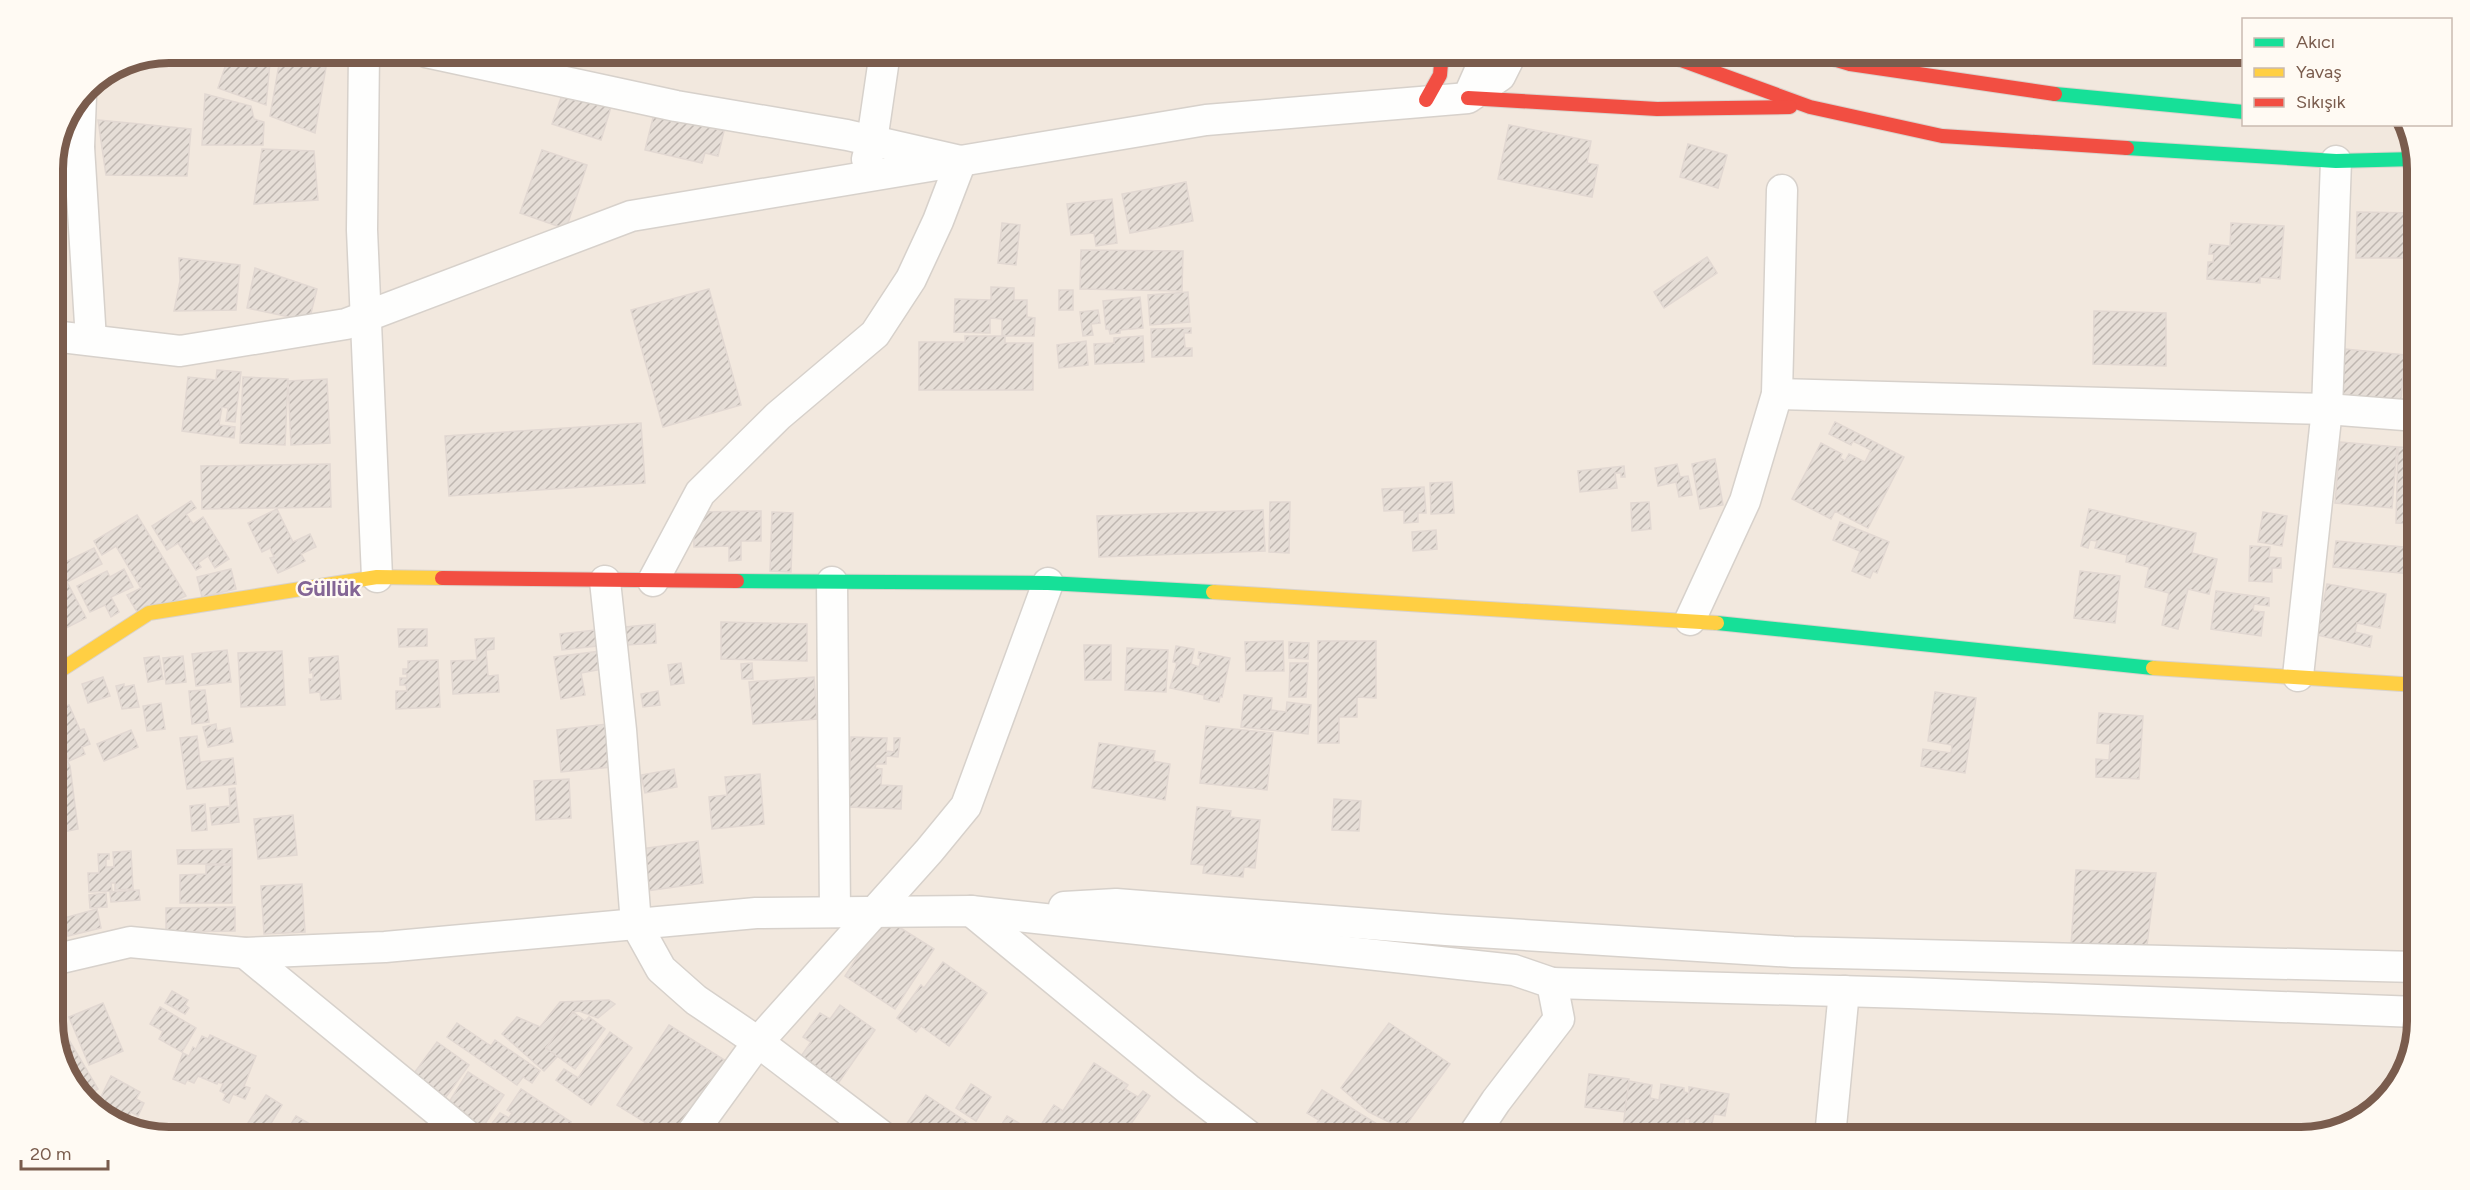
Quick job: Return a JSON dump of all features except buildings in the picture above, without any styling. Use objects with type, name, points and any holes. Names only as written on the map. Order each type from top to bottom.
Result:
[{"type":"street","points":[[364,63],[362,230],[377,577]]},
{"type":"street","points":[[477,63],[676,106],[872,141],[961,161]]},
{"type":"street","points":[[862,177],[872,141],[883,63]]},
{"type":"street","points":[[1426,100],[1440,75],[1441,63]]},
{"type":"street","points":[[1468,98],[1483,63]]},
{"type":"street","points":[[1468,98],[1500,76],[1506,63]]},
{"type":"street","points":[[1689,63],[1810,107],[1942,136],[2336,161],[2407,159]]},
{"type":"street","points":[[1847,63],[2034,92],[2242,112]]},
{"type":"street","points":[[63,337],[180,351],[346,324],[631,216],[1206,120],[1468,98],[1657,109],[1810,107]]},
{"type":"street","points":[[74,123],[68,145],[91,340]]},
{"type":"street","points":[[653,581],[700,493],[778,416],[875,334],[911,279],[938,221],[961,161]]},
{"type":"street","points":[[2298,676],[2327,409],[2336,161]]},
{"type":"street","points":[[1690,620],[1745,501],[1777,394],[1782,190]]},
{"type":"street","points":[[1777,394],[2327,409],[2407,415]]},
{"type":"street","points":[[63,669],[149,613],[377,577],[605,581],[1048,583],[1690,620],[2162,669],[2407,684]]},
{"type":"street","points":[[605,581],[621,730],[636,924],[661,969],[696,1000],[758,1042],[871,1127]]},
{"type":"street","points":[[832,582],[835,912]]},
{"type":"street","points":[[695,1127],[758,1042],[929,851],[966,806],[1048,583]]},
{"type":"street","points":[[63,958],[130,942],[245,953],[385,947],[756,913],[971,911],[1116,904],[1446,930],[1793,952],[2407,967]]},
{"type":"street","points":[[971,911],[1514,970],[1552,983],[2407,1012]]},
{"type":"street","points":[[971,911],[1179,1082],[1238,1127]]},
{"type":"street","points":[[245,953],[457,1127]]},
{"type":"street","points":[[1479,1127],[1559,1019],[1552,983]]},
{"type":"street","points":[[1831,1127],[1844,991]]},
{"type":"shaded area","points":[[162,63],[2242,63],[2242,126],[2398,126],[2407,162],[2407,1021],[2405,1041],[2399,1061],[2381,1091],[2360,1109],[2335,1121],[2301,1127],[169,1127],[149,1125],[129,1119],[116,1113],[94,1096],[77,1074],[69,1055],[63,1028],[63,162],[71,129],[89,99],[116,77],[149,65]]},
{"type":"traffic: fast","points":[[2055,94],[2242,112]]},
{"type":"traffic: fast","points":[[2127,148],[2336,161],[2407,159]]},
{"type":"traffic: fast","points":[[737,581],[1048,583],[1213,592]]},
{"type":"traffic: fast","points":[[1717,623],[2153,668]]},
{"type":"traffic: slow","points":[[63,669],[149,613],[377,577],[442,578]]},
{"type":"traffic: slow","points":[[1213,592],[1717,623]]},
{"type":"traffic: slow","points":[[2153,668],[2407,684]]},
{"type":"traffic: jam","points":[[1426,100],[1440,75],[1441,63]]},
{"type":"traffic: jam","points":[[1689,63],[1810,107],[1942,136],[2127,148]]},
{"type":"traffic: jam","points":[[1847,63],[2055,94]]},
{"type":"traffic: jam","points":[[1468,98],[1657,109],[1790,107]]},
{"type":"traffic: jam","points":[[442,578],[737,581]]},
{"type":"district","name":"Güllük","points":[[329,588]]}]
